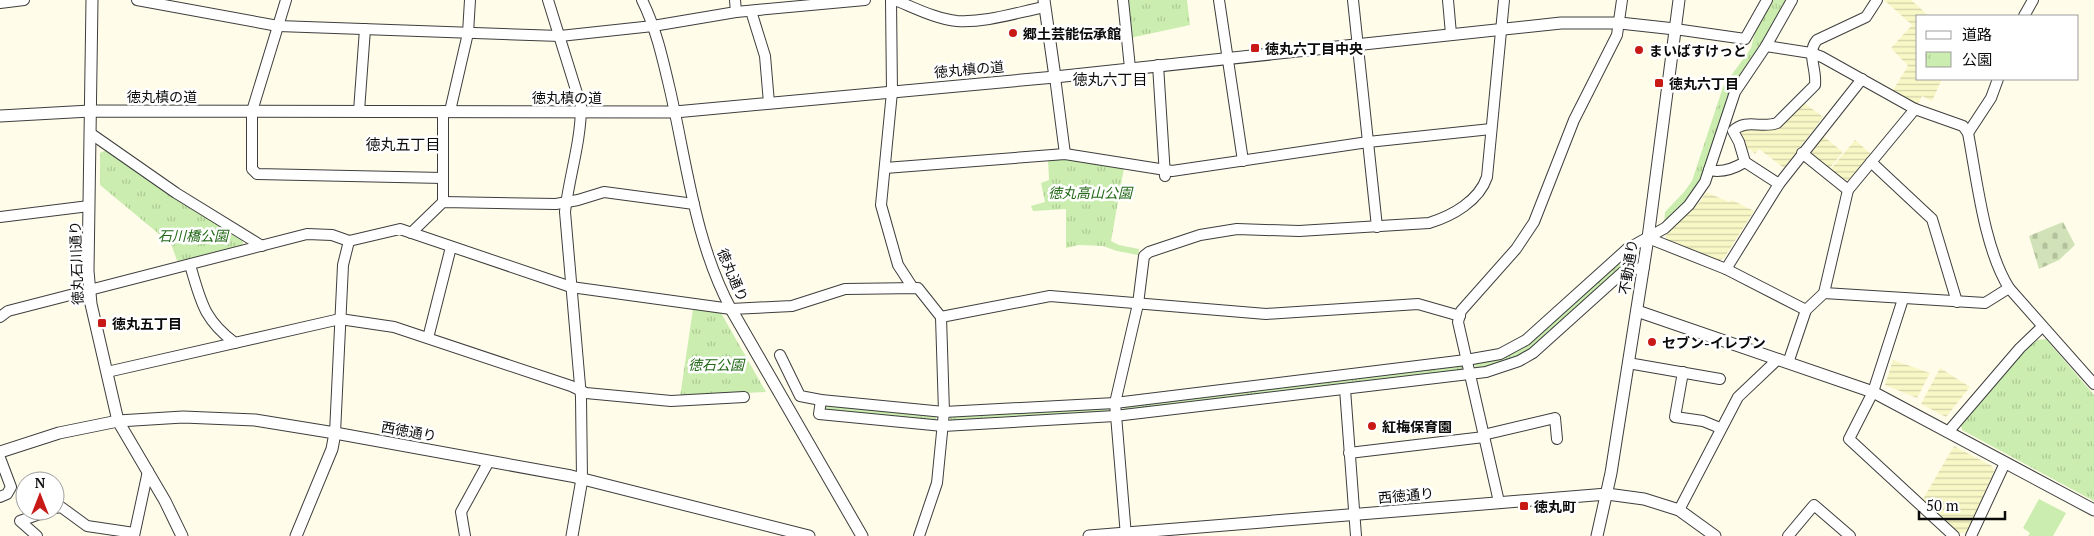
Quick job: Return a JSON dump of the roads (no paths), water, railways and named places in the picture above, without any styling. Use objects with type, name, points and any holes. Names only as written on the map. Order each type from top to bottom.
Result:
[{"type":"street","points":[[0,3],[24,0]]},
{"type":"street","name":"徳丸石川通り","points":[[92,0],[89,291],[118,421],[148,471],[182,536]]},
{"type":"street","points":[[137,0],[166,2],[278,26],[560,36],[653,26],[736,12],[865,0]]},
{"type":"street","points":[[286,0],[252,111],[252,169],[257,174],[443,178]]},
{"type":"street","points":[[443,202],[447,111],[468,32],[470,0]]},
{"type":"street","points":[[548,0],[581,106],[581,124],[566,202],[580,390],[582,479],[572,536]]},
{"type":"street","name":"徳丸通り","points":[[642,0],[653,26],[665,65],[694,204],[715,276],[731,309],[862,536]]},
{"type":"street","points":[[735,0],[736,12]]},
{"type":"street","points":[[914,288],[898,265],[881,205],[892,92],[893,0],[957,21],[976,20],[1045,4],[1065,154]]},
{"type":"street","points":[[1123,0],[1130,68]]},
{"type":"street","points":[[1219,0],[1243,161]]},
{"type":"street","points":[[1353,0],[1377,227]]},
{"type":"street","points":[[1448,0],[1451,34]]},
{"type":"street","points":[[1126,534],[1114,403],[1138,304],[1144,256],[1149,252],[1184,238],[1237,229],[1298,231],[1377,227],[1429,223],[1444,218],[1480,192],[1487,177],[1504,0]]},
{"type":"street","points":[[1499,502],[1458,322],[1461,311],[1516,249],[1534,222],[1574,120],[1610,50],[1620,23],[1622,0]]},
{"type":"street","name":"不動通り","points":[[1597,536],[1607,494],[1644,267],[1679,0]]},
{"type":"street","points":[[1675,29],[1746,43],[1767,0]]},
{"type":"street","points":[[780,355],[800,396],[821,400],[944,412],[1114,403],[1466,360],[1500,354],[1526,340],[1627,249],[1665,228],[1690,205],[1702,188],[1728,130],[1735,92],[1766,46],[1792,0]]},
{"type":"street","points":[[1728,130],[1751,123],[1769,126],[1777,123],[1815,85],[1816,76],[1811,53],[1817,40],[1866,17],[1877,0]]},
{"type":"street","points":[[2025,15],[2033,0]]},
{"type":"street","points":[[751,11],[765,56],[769,103]]},
{"type":"street","name":"徳丸槙の道","points":[[0,116],[90,111],[675,112],[1055,77],[1561,23],[1620,23],[1675,29]]},
{"type":"street","points":[[359,111],[365,29]]},
{"type":"street","points":[[1766,46],[1811,53],[1822,57],[1915,109],[1963,126],[1968,133],[1987,228],[1999,272],[2009,288],[2094,384]]},
{"type":"street","points":[[1158,66],[1165,174]]},
{"type":"street","points":[[1726,269],[1779,184],[1862,79]]},
{"type":"street","points":[[1968,133],[1991,98],[1998,80]]},
{"type":"street","points":[[1679,510],[1720,428],[1738,397],[1783,361],[1806,310],[1824,293],[1848,190],[1915,109]]},
{"type":"street","points":[[885,168],[1065,154],[1165,174],[1172,171],[1368,142],[1492,128]]},
{"type":"street","points":[[1728,130],[1740,142],[1745,162],[1779,184]]},
{"type":"street","points":[[90,133],[176,193],[262,246]]},
{"type":"street","points":[[1802,153],[1848,190]]},
{"type":"street","points":[[1709,170],[1735,168],[1745,162]]},
{"type":"street","points":[[1871,162],[1932,219],[1957,302]]},
{"type":"street","points":[[411,233],[443,202],[556,204],[604,192],[694,204]]},
{"type":"street","points":[[0,217],[89,206]]},
{"type":"street","points":[[0,317],[8,311],[314,233],[332,235],[350,241],[400,229],[571,286],[731,309],[792,306],[845,289],[918,288],[941,317],[944,412],[937,483],[918,536]]},
{"type":"street","points":[[1648,238],[1726,269],[1806,310]]},
{"type":"street","points":[[296,536],[332,449],[335,433],[343,265],[350,241]]},
{"type":"street","points":[[428,338],[452,247]]},
{"type":"street","points":[[190,265],[207,316],[215,327],[235,343]]},
{"type":"street","points":[[821,400],[819,414],[943,426],[1116,416],[1469,374],[1504,367],[1533,353],[1623,272],[1644,267]]},
{"type":"street","points":[[1824,293],[1985,303],[2009,288]]},
{"type":"street","points":[[941,317],[1050,296],[1266,314],[1418,304],[1460,316]]},
{"type":"street","points":[[1903,299],[1873,392],[1849,440],[1954,536]]},
{"type":"street","points":[[1637,312],[1873,392],[2094,510]]},
{"type":"street","points":[[107,372],[340,319],[394,327],[586,393],[671,401],[744,397]]},
{"type":"street","points":[[1948,432],[2020,348],[2042,326]]},
{"type":"street","points":[[1628,363],[1720,379]]},
{"type":"street","points":[[1683,372],[1675,417],[1703,421],[1720,428]]},
{"type":"street","points":[[1345,389],[1356,536]]},
{"type":"street","name":"西徳通り","points":[[0,452],[59,433],[118,421],[183,417],[237,418],[335,433],[582,479],[793,534],[809,536]]},
{"type":"street","points":[[1349,453],[1484,436],[1554,418],[1557,439]]},
{"type":"street","points":[[0,458],[13,493],[0,497]]},
{"type":"street","points":[[468,535],[461,512],[489,461]]},
{"type":"street","points":[[1971,536],[2005,463]]},
{"type":"street","points":[[65,508],[87,526],[134,535],[148,471]]},
{"type":"street","name":"西徳通り","points":[[1089,536],[1607,494],[1644,498],[1679,510],[1715,536]]},
{"type":"street","points":[[1788,536],[1814,505],[1850,536]]},
{"type":"street","points":[[20,521],[37,536]]},
{"type":"place","name":"郷土芸能伝承館","points":[[1013,33]]},
{"type":"place","name":"徳丸六丁目中央","points":[[1255,48]]},
{"type":"place","name":"まいばすけっと","points":[[1639,50]]},
{"type":"place","name":"徳丸六丁目","points":[[1659,83]]},
{"type":"place","name":"徳丸五丁目","points":[[102,323]]},
{"type":"place","name":"セブン-イレブン","points":[[1652,342]]},
{"type":"place","name":"紅梅保育園","points":[[1372,426]]},
{"type":"place","name":"徳丸町","points":[[1524,506]]},
{"type":"district","name":"徳丸六丁目","points":[[1110,79]]},
{"type":"district","name":"徳丸五丁目","points":[[403,144]]},
{"type":"park label","name":"徳丸高山公園","points":[[1090,192]]},
{"type":"park label","name":"石川橋公園","points":[[193,235]]},
{"type":"park label","name":"徳石公園","points":[[716,364]]}]
